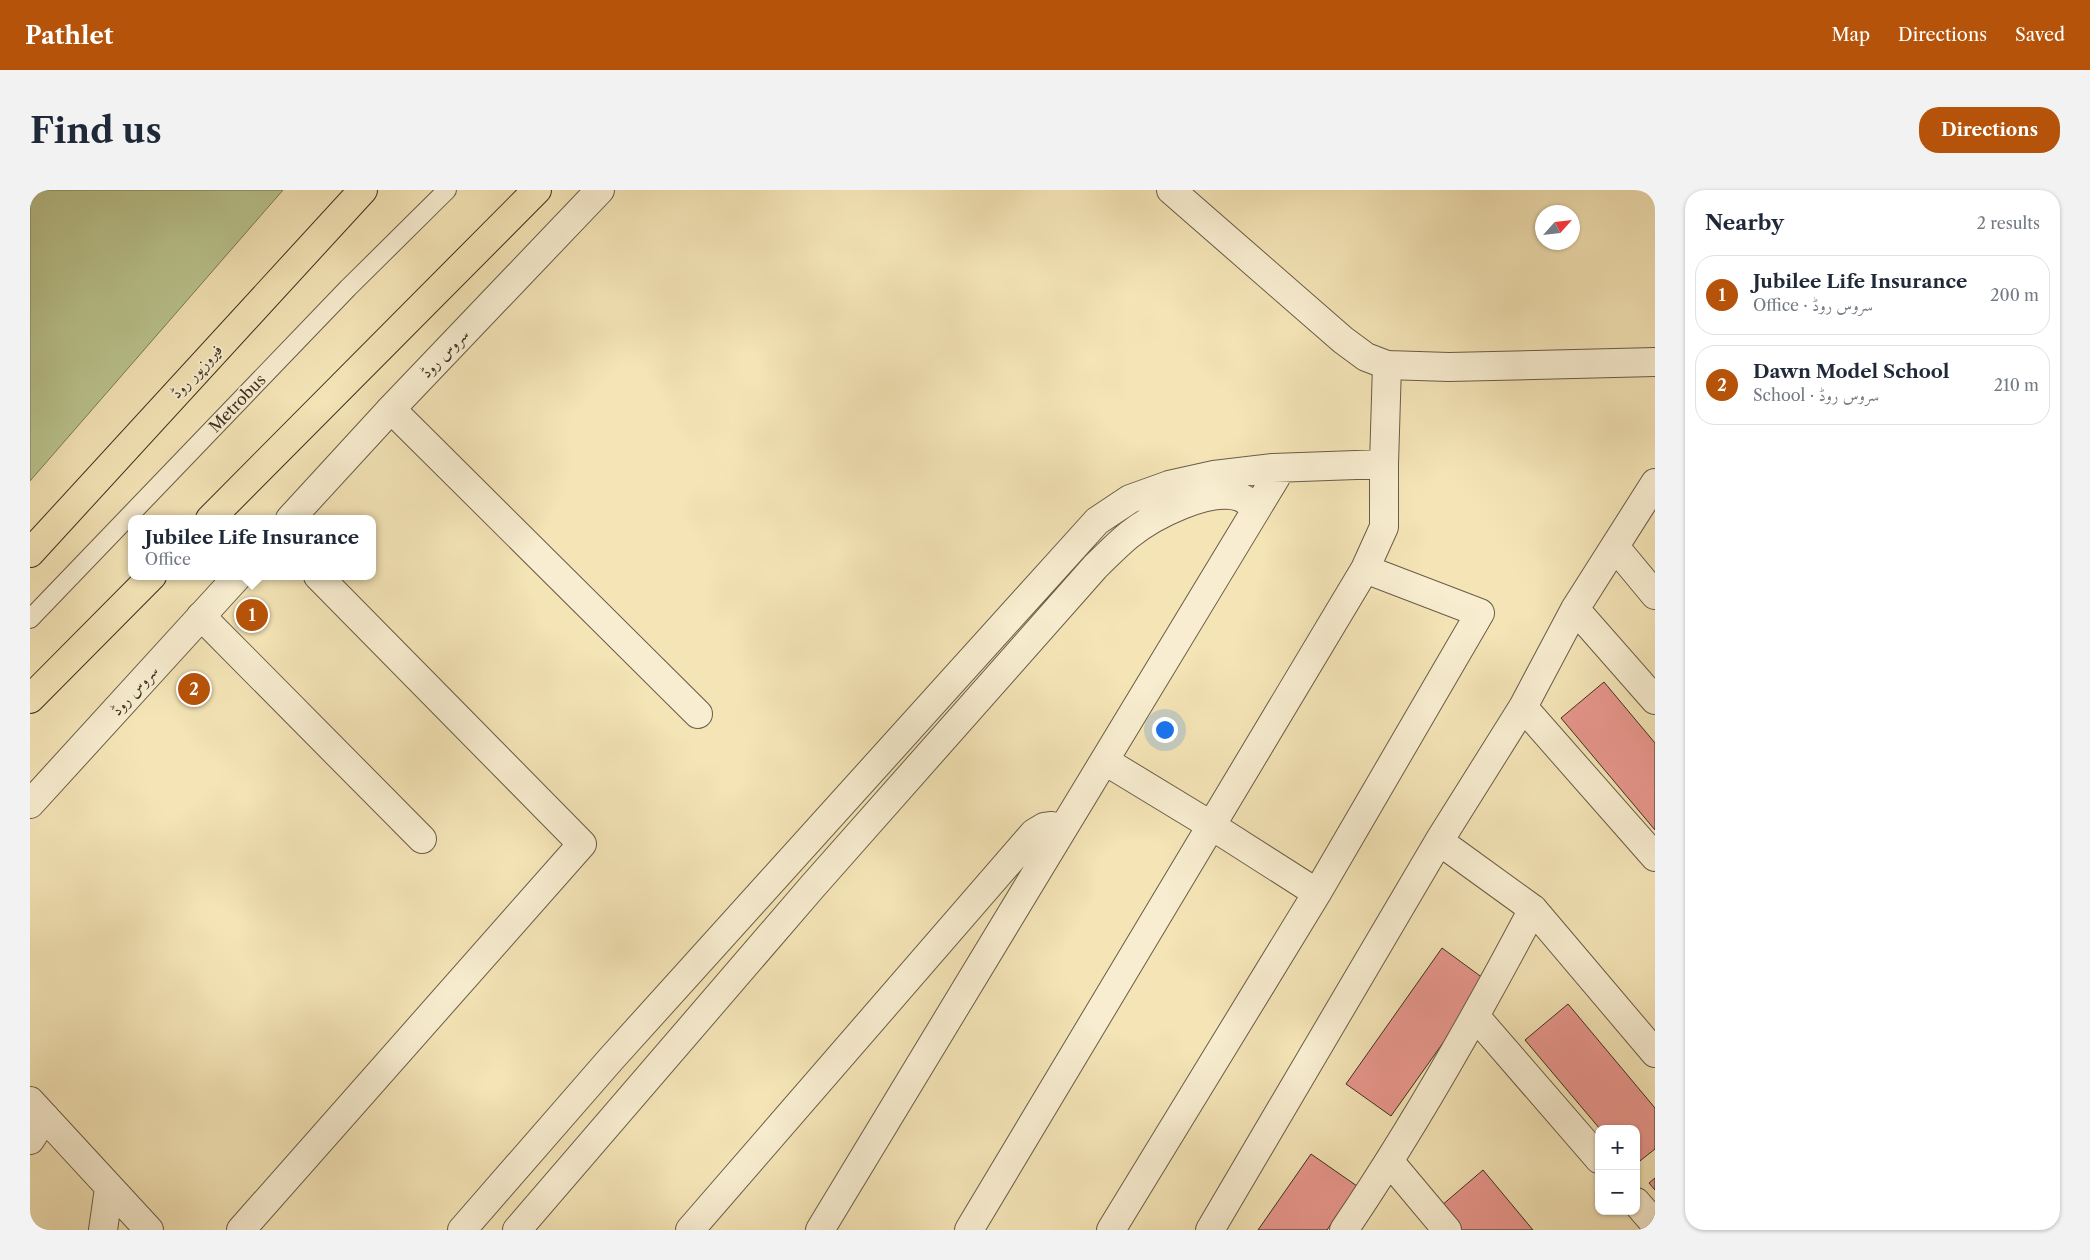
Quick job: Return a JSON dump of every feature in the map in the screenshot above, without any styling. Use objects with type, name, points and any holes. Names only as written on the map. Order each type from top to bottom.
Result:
[{"type":"main road","name":"فیروزپور روڈ","points":[[30,553],[362,190]]},
{"type":"main road","points":[[214,515],[537,190]]},
{"type":"main road","points":[[30,699],[148,580]]},
{"type":"street","name":"سروس روڈ","points":[[294,515],[391,408],[600,190]]},
{"type":"street","points":[[1171,190],[1343,340],[1366,357],[1387,365],[1449,367],[1655,362]]},
{"type":"street","points":[[969,1230],[1365,569],[1384,527],[1387,365]]},
{"type":"street","points":[[391,408],[698,714]]},
{"type":"street","points":[[462,1230],[611,1059],[1097,521],[1130,499],[1169,485],[1214,475],[1273,468],[1384,464]]},
{"type":"street","points":[[820,1230],[1256,507],[1276,477],[1273,468]]},
{"type":"street","points":[[1210,1230],[1439,841],[1524,707],[1575,609],[1616,548],[1655,483]]},
{"type":"street","points":[[516,1230],[812,887],[1095,567],[1129,535],[1169,511],[1200,499],[1228,495],[1241,497],[1256,507]]},
{"type":"street","points":[[1616,548],[1655,595]]},
{"type":"street","points":[[1112,1230],[1317,893],[1480,613],[1365,569]]},
{"type":"street","name":"سروس روڈ","points":[[30,804],[234,580]]},
{"type":"street","points":[[241,1230],[582,844],[322,580]]},
{"type":"street","points":[[1575,609],[1655,700]]},
{"type":"street","points":[[201,616],[422,839]]},
{"type":"street","points":[[1524,707],[1655,857]]},
{"type":"street","points":[[1104,761],[1212,826],[1317,893]]},
{"type":"street","points":[[690,1230],[1034,833],[1044,827],[1052,826],[1061,832]]},
{"type":"street","points":[[1439,841],[1534,909],[1655,1053]]},
{"type":"street","points":[[1344,1230],[1390,1162],[1476,1017],[1534,909]]},
{"type":"street","points":[[1476,1017],[1595,1154]]},
{"type":"street","points":[[30,1140],[38,1109]]},
{"type":"street","points":[[38,1109],[149,1230]]},
{"type":"street","points":[[1390,1162],[1447,1230]]},
{"type":"street","points":[[103,1230],[109,1188]]},
{"type":"street","points":[[1640,1207],[1655,1224]]},
{"type":"lane","name":"Metrobus","points":[[130,515],[342,295],[447,190]]},
{"type":"lane","name":"Metrobus","points":[[30,619],[128,517]]},
{"type":"green space","points":[[30,190],[283,190],[30,481]]},
{"type":"building","points":[[1604,682],[1655,743],[1655,830],[1561,718]]},
{"type":"building","points":[[1442,948],[1487,981],[1391,1116],[1346,1084]]},
{"type":"building","points":[[1568,1004],[1655,1108],[1655,1149],[1640,1161],[1640,1125],[1597,1125],[1525,1040]]},
{"type":"building","points":[[1311,1154],[1357,1186],[1327,1230],[1258,1230]]},
{"type":"building","points":[[1483,1170],[1533,1230],[1461,1230],[1441,1206]]},
{"type":"building","points":[[1655,1178],[1655,1190],[1649,1183]]},
{"type":"place","name":"Jubilee Life Insurance","points":[[252,615]]},
{"type":"place","name":"Dawn Model School","points":[[194,689]]}]
